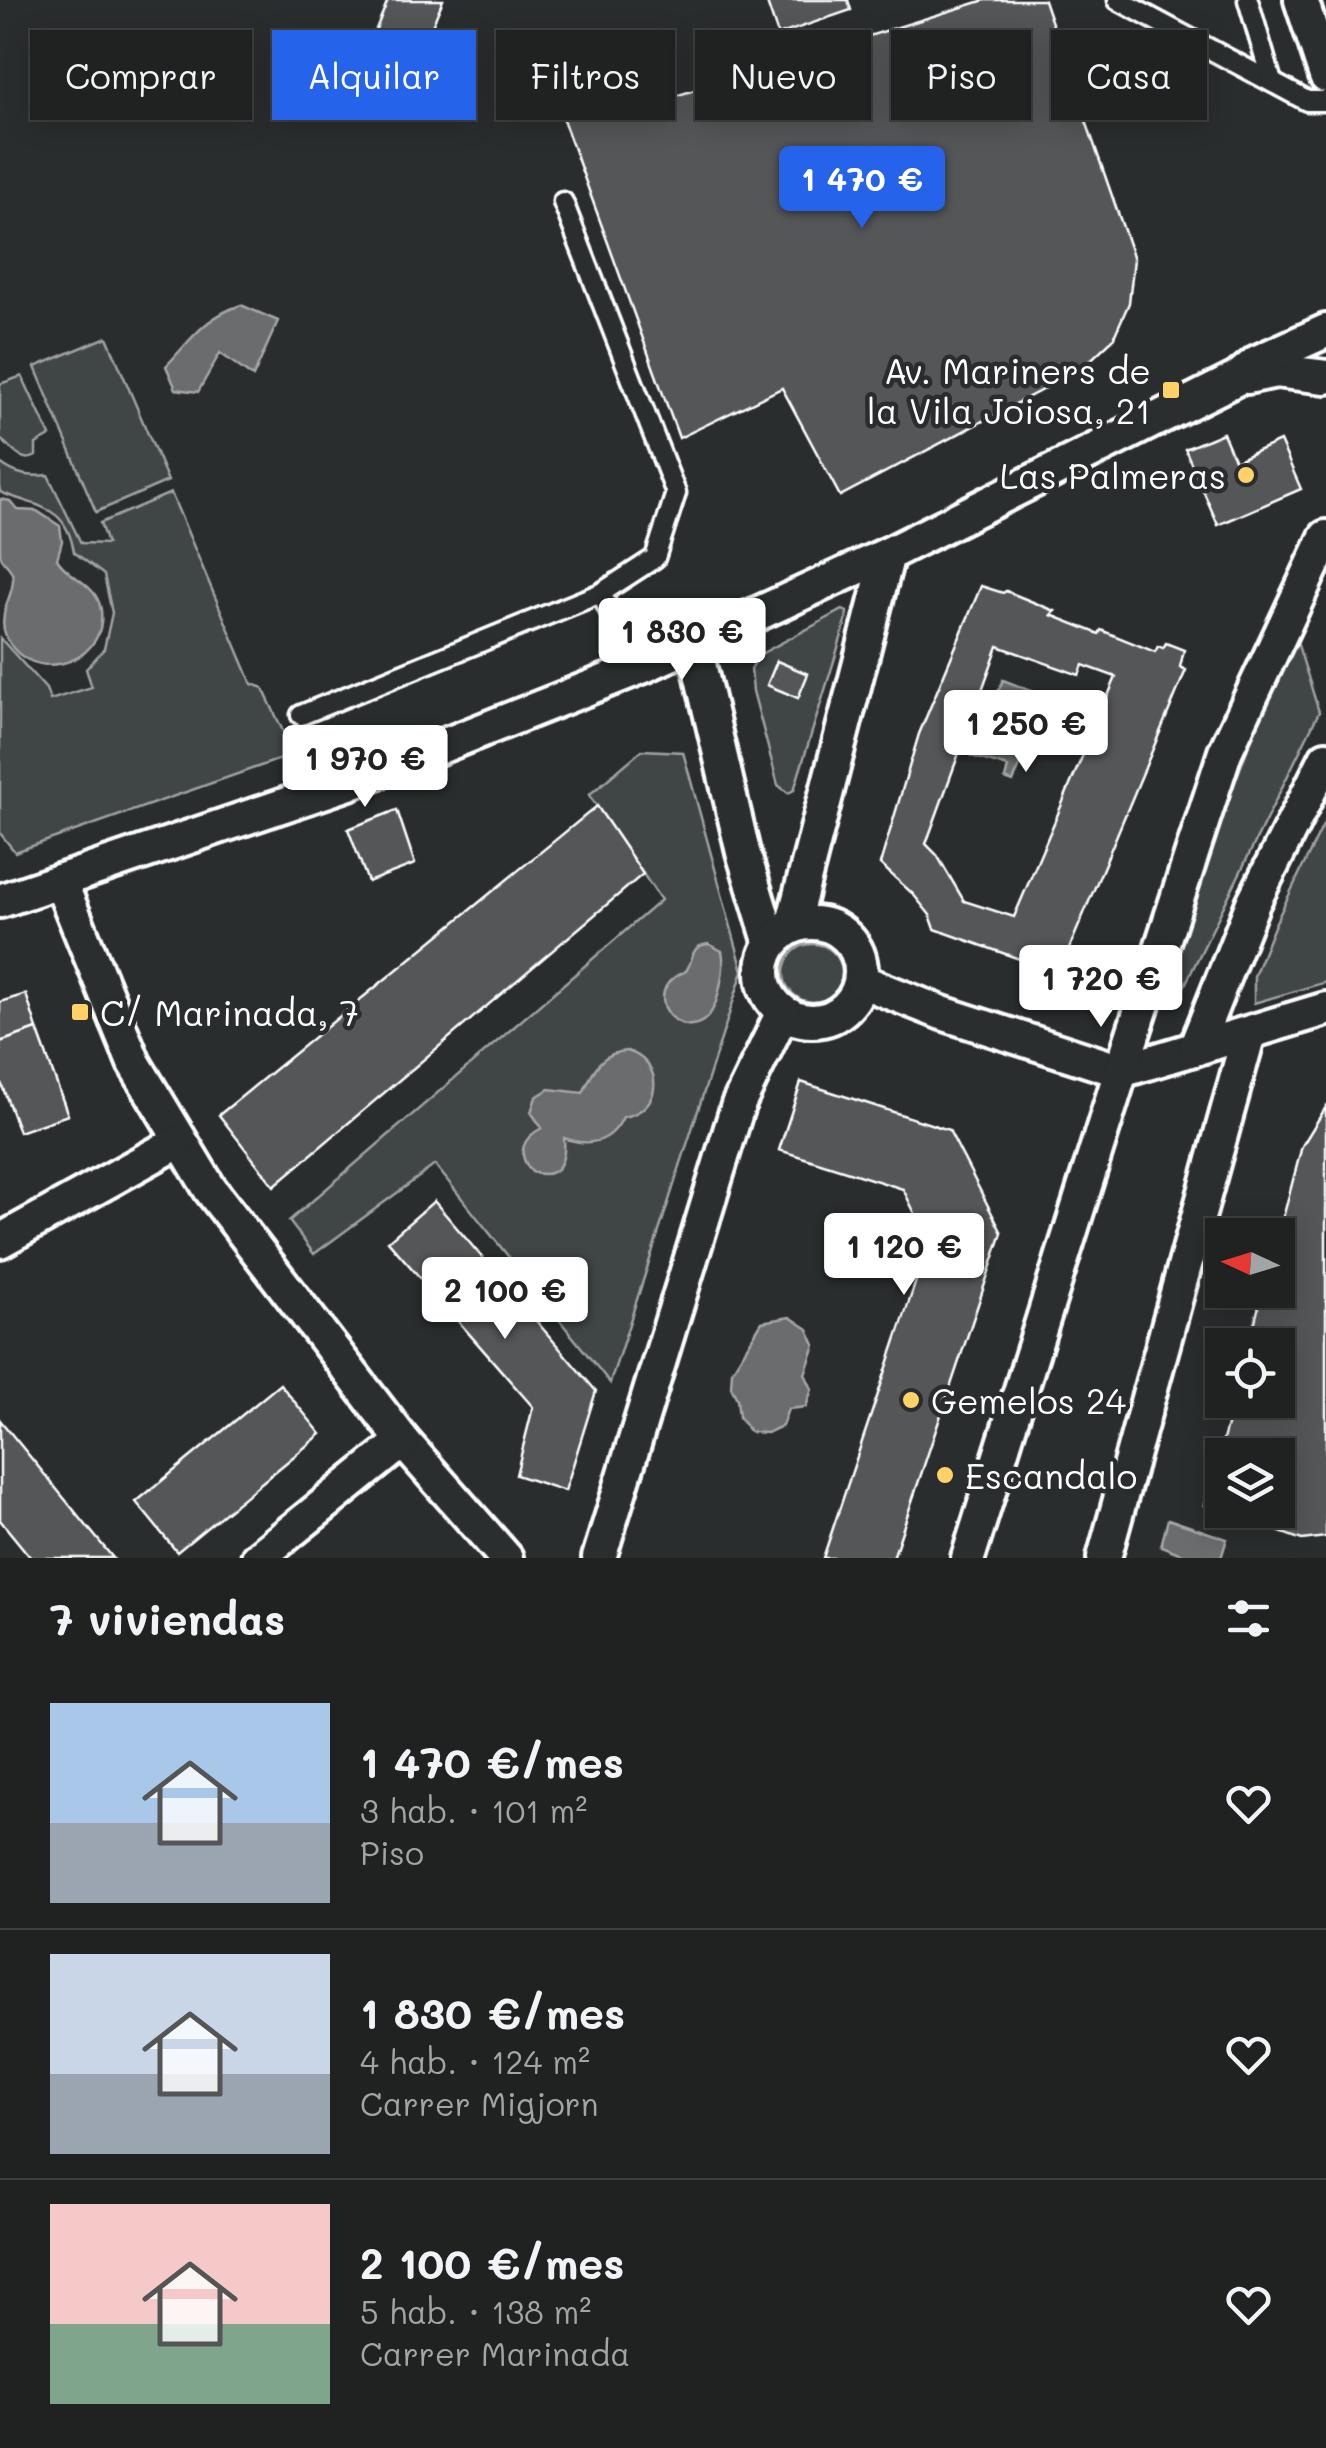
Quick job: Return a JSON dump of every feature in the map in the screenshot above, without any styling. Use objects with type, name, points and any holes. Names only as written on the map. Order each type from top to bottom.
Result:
[{"type":"street","points":[[1301,0],[1326,76]]},
{"type":"street","points":[[0,901],[350,783],[644,666],[888,554],[1238,378],[1257,362],[1326,331]]},
{"type":"street","points":[[1238,378],[1276,372],[1326,377]]},
{"type":"street","points":[[968,1558],[1120,1070],[1225,752],[1326,537]]},
{"type":"street","points":[[782,936],[806,923],[836,929],[857,951],[861,981],[844,1010],[814,1022],[798,1020],[783,1012],[765,988],[762,973],[782,936],[888,554]]},
{"type":"street","points":[[694,643],[743,852],[782,936]]},
{"type":"street","points":[[1195,1049],[1253,903],[1326,758]]},
{"type":"street","points":[[60,881],[134,1064],[210,1189],[404,1441],[506,1558]]},
{"type":"street","points":[[861,981],[1120,1070],[1326,1009]]},
{"type":"street","points":[[599,1558],[738,1105],[783,1012]]},
{"type":"street","points":[[1104,1558],[1249,1033]]},
{"type":"street","points":[[0,1241],[180,1142]]},
{"type":"street","points":[[258,1558],[404,1441]]},
{"type":"lane","points":[[1118,0],[1307,102],[1326,101]]},
{"type":"lane","points":[[1248,0],[1272,82]]},
{"type":"lane","points":[[302,715],[601,593],[655,558],[676,493],[563,202]]},
{"type":"lane","points":[[601,593],[617,628],[644,666]]},
{"type":"shaded area","points":[[241,305],[278,321],[253,377],[220,353],[198,392],[176,389],[166,366],[207,323]]},
{"type":"shaded area","points":[[107,337],[168,481],[96,512],[35,367]]},
{"type":"shaded area","points":[[22,376],[50,436],[36,444],[36,456],[31,458],[21,457],[0,439],[0,384]]},
{"type":"shaded area","points":[[0,463],[22,474],[48,475],[81,543],[107,544],[100,523],[171,493],[252,684],[263,688],[287,740],[286,757],[15,852],[0,833],[0,638],[46,689],[50,700],[92,687],[86,669],[104,649],[112,613],[104,575],[74,552],[70,536],[57,516],[0,492]]},
{"type":"shaded area","points":[[0,499],[10,501],[18,510],[37,511],[60,526],[62,541],[57,559],[98,601],[100,630],[91,646],[62,664],[27,659],[13,648],[4,630],[13,579],[0,553]]},
{"type":"shaded area","points":[[843,610],[847,612],[846,622],[794,790],[788,793],[778,785],[753,691],[751,669],[759,655]]},
{"type":"shaded area","points":[[1293,629],[1319,712],[1180,995],[1171,995],[1161,978]]},
{"type":"shaded area","points":[[1003,680],[1034,692],[1023,723],[1036,728],[1013,782],[1005,779],[1008,767],[971,756]]},
{"type":"shaded area","points":[[642,750],[683,752],[743,971],[610,1383],[435,1165],[314,1254],[289,1221],[661,900],[589,795]]},
{"type":"shaded area","points":[[1326,819],[1326,982],[1254,1003],[1254,976]]},
{"type":"shaded area","points":[[709,944],[722,951],[719,991],[710,1013],[699,1023],[685,1025],[665,1008],[663,995],[669,982],[686,971],[695,950]]},
{"type":"shaded area","points":[[813,944],[834,952],[842,973],[834,994],[813,1002],[792,994],[784,973],[792,952]]},
{"type":"shaded area","points":[[627,1051],[648,1065],[653,1075],[652,1096],[646,1106],[623,1117],[612,1133],[598,1141],[564,1138],[564,1153],[555,1171],[532,1172],[523,1153],[526,1142],[542,1128],[531,1112],[536,1097],[549,1089],[583,1093],[604,1059]]},
{"type":"shaded area","points":[[790,1317],[808,1329],[815,1345],[805,1374],[812,1389],[806,1407],[788,1409],[782,1426],[767,1433],[750,1432],[739,1417],[731,1387],[732,1371],[762,1322]]},
{"type":"shaded area","points":[[1168,1519],[1227,1539],[1221,1558],[1192,1558],[1161,1546]]},
{"type":"building","points":[[388,0],[443,0],[431,30],[376,30]]},
{"type":"building","points":[[766,0],[848,0],[851,10],[793,30],[776,30]]},
{"type":"building","points":[[985,0],[1044,0],[1054,30],[1051,30],[1051,120],[1086,120],[1134,259],[1129,303],[1113,339],[1080,370],[840,496],[782,388],[679,438],[563,120],[675,120],[675,96],[695,90],[695,120],[871,120],[871,35]]},
{"type":"building","name":"Las Palmeras","points":[[1223,433],[1235,461],[1280,441],[1301,489],[1218,525],[1185,449]]},
{"type":"building","points":[[981,586],[1006,591],[1055,611],[1051,615],[1155,652],[1166,643],[1184,650],[1180,667],[1186,670],[1059,973],[935,929],[930,915],[913,894],[880,864],[919,734]],"holes":[[[998,646],[1079,675],[1083,665],[1116,677],[1014,917],[964,901],[937,855],[926,844]]]},
{"type":"building","points":[[777,661],[808,674],[798,698],[767,685]]},
{"type":"building","points":[[597,806],[643,874],[274,1186],[219,1115]]},
{"type":"building","points":[[397,810],[415,864],[368,882],[348,829]]},
{"type":"building","points":[[26,994],[37,1029],[0,1042],[0,1002]]},
{"type":"building","points":[[37,1029],[68,1115],[19,1132],[0,1080],[0,1042]]},
{"type":"building","name":"Gemelos 24","points":[[801,1082],[949,1130],[1002,1233],[893,1558],[823,1558],[929,1242],[903,1189],[779,1150]]},
{"type":"building","points":[[1326,1107],[1326,1537],[1302,1540],[1269,1528],[1295,1528],[1295,1438],[1224,1438],[1229,1418],[1295,1418],[1295,1328],[1253,1328],[1258,1308],[1295,1308],[1295,1218],[1283,1218],[1302,1146]]},
{"type":"building","points":[[434,1201],[596,1391],[565,1491],[516,1475],[533,1407],[388,1241]]},
{"type":"building","points":[[280,1384],[321,1434],[177,1552],[136,1502]]},
{"type":"building","points":[[0,1420],[113,1558],[31,1558],[0,1520]]},
{"type":"place","name":"Av. Mariners de la Vila Joiosa, 21","points":[[1171,390]]},
{"type":"place","name":"Las Palmeras","points":[[1246,475]]},
{"type":"place","name":"C/ Marinada, 7","points":[[80,1012]]},
{"type":"place","name":"Gemelos 24","points":[[911,1400]]},
{"type":"place","name":"Escandalo","points":[[945,1475]]}]
